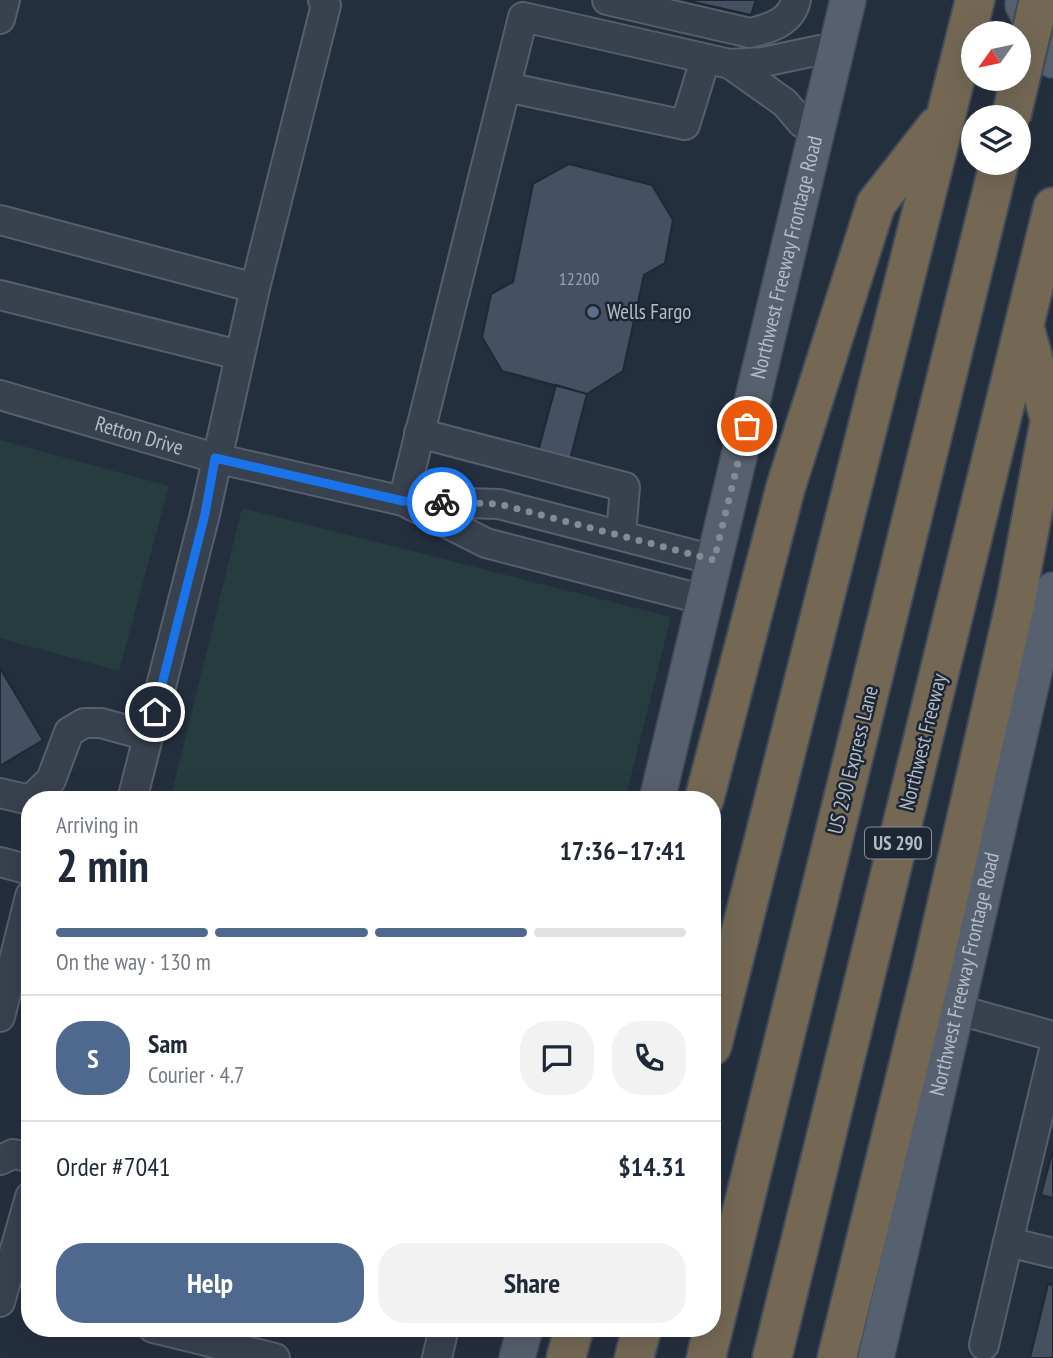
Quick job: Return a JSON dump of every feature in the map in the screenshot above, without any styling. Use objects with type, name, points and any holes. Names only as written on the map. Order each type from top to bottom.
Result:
[{"type":"highway","points":[[721,1010],[975,0]]},
{"type":"highway","points":[[1014,105],[1040,0]]},
{"type":"highway","points":[[706,791],[786,486],[876,204],[945,116]]},
{"type":"highway","name":"US 290 Express Lane","points":[[721,1297],[996,175]]},
{"type":"highway","name":"Northwest Freeway","points":[[772,1358],[1053,207]]},
{"type":"highway","points":[[837,1358],[933,965],[1016,600],[1051,420],[1024,327]]},
{"type":"highway","points":[[566,1358],[572,1337]]},
{"type":"highway","points":[[634,1358],[640,1337]]},
{"type":"highway","name":"US 290 Express Lane","points":[[706,1358],[711,1337]]},
{"type":"main road","name":"Northwest Freeway Frontage Road","points":[[659,791],[848,0]]},
{"type":"main road","points":[[1020,0],[1053,60]]},
{"type":"main road","name":"Northwest Freeway Frontage Road","points":[[876,1358],[1053,590]]},
{"type":"main road","points":[[517,1358],[523,1337]]},
{"type":"street","points":[[0,19],[5,0]]},
{"type":"street","points":[[134,791],[205,514],[239,355],[326,5],[323,0]]},
{"type":"street","points":[[607,0],[750,33],[773,28],[793,12],[796,0]]},
{"type":"street","points":[[403,501],[523,17],[718,62],[763,62],[820,50],[836,54]]},
{"type":"street","points":[[506,87],[685,125],[718,62]]},
{"type":"street","points":[[718,62],[785,103],[802,123],[818,130]]},
{"type":"street","points":[[0,220],[255,288]]},
{"type":"street","points":[[0,295],[239,355]]},
{"type":"street","name":"Retton Drive","points":[[0,395],[215,458],[403,501],[499,504],[714,560]]},
{"type":"street","points":[[418,433],[625,487],[621,535]]},
{"type":"street","name":"Retton Drive","points":[[403,501],[486,543],[705,600]]},
{"type":"street","points":[[42,791],[51,780],[69,732],[84,723],[101,723],[148,736]]},
{"type":"street","points":[[0,793],[21,798]]},
{"type":"street","points":[[0,862],[21,868]]},
{"type":"street","points":[[0,1017],[21,932]]},
{"type":"street","points":[[955,1010],[1053,1035]]},
{"type":"street","points":[[984,1345],[1053,1054]]},
{"type":"street","points":[[0,1302],[21,1228]]},
{"type":"street","points":[[1008,1242],[1053,1254]]},
{"type":"street","points":[[190,1337],[275,1358]]},
{"type":"street","points":[[437,1358],[441,1337]]},
{"type":"green space","points":[[0,440],[169,486],[119,671],[0,638]]},
{"type":"green space","points":[[242,508],[671,617],[627,791],[172,791]]},
{"type":"building","points":[[685,0],[756,0],[751,15]]},
{"type":"building","points":[[569,164],[652,185],[673,220],[665,263],[644,275],[623,371],[587,394],[502,371],[482,337],[491,294],[513,282],[533,184]]},
{"type":"building","points":[[556,385],[587,394],[568,467],[536,459]]},
{"type":"building","points":[[0,668],[43,740],[0,766]]},
{"type":"building","points":[[1053,1149],[1053,1198],[1041,1195]]},
{"type":"building","points":[[1048,1284],[1053,1285],[1053,1358],[1030,1358]]},
{"type":"way so far","points":[[442,502],[499,504],[714,560],[747,426]]},
{"type":"place","name":"Wells Fargo","points":[[593,312]]},
{"type":"route","points":[[155,712],[205,514],[215,458],[403,501],[442,502]]}]
